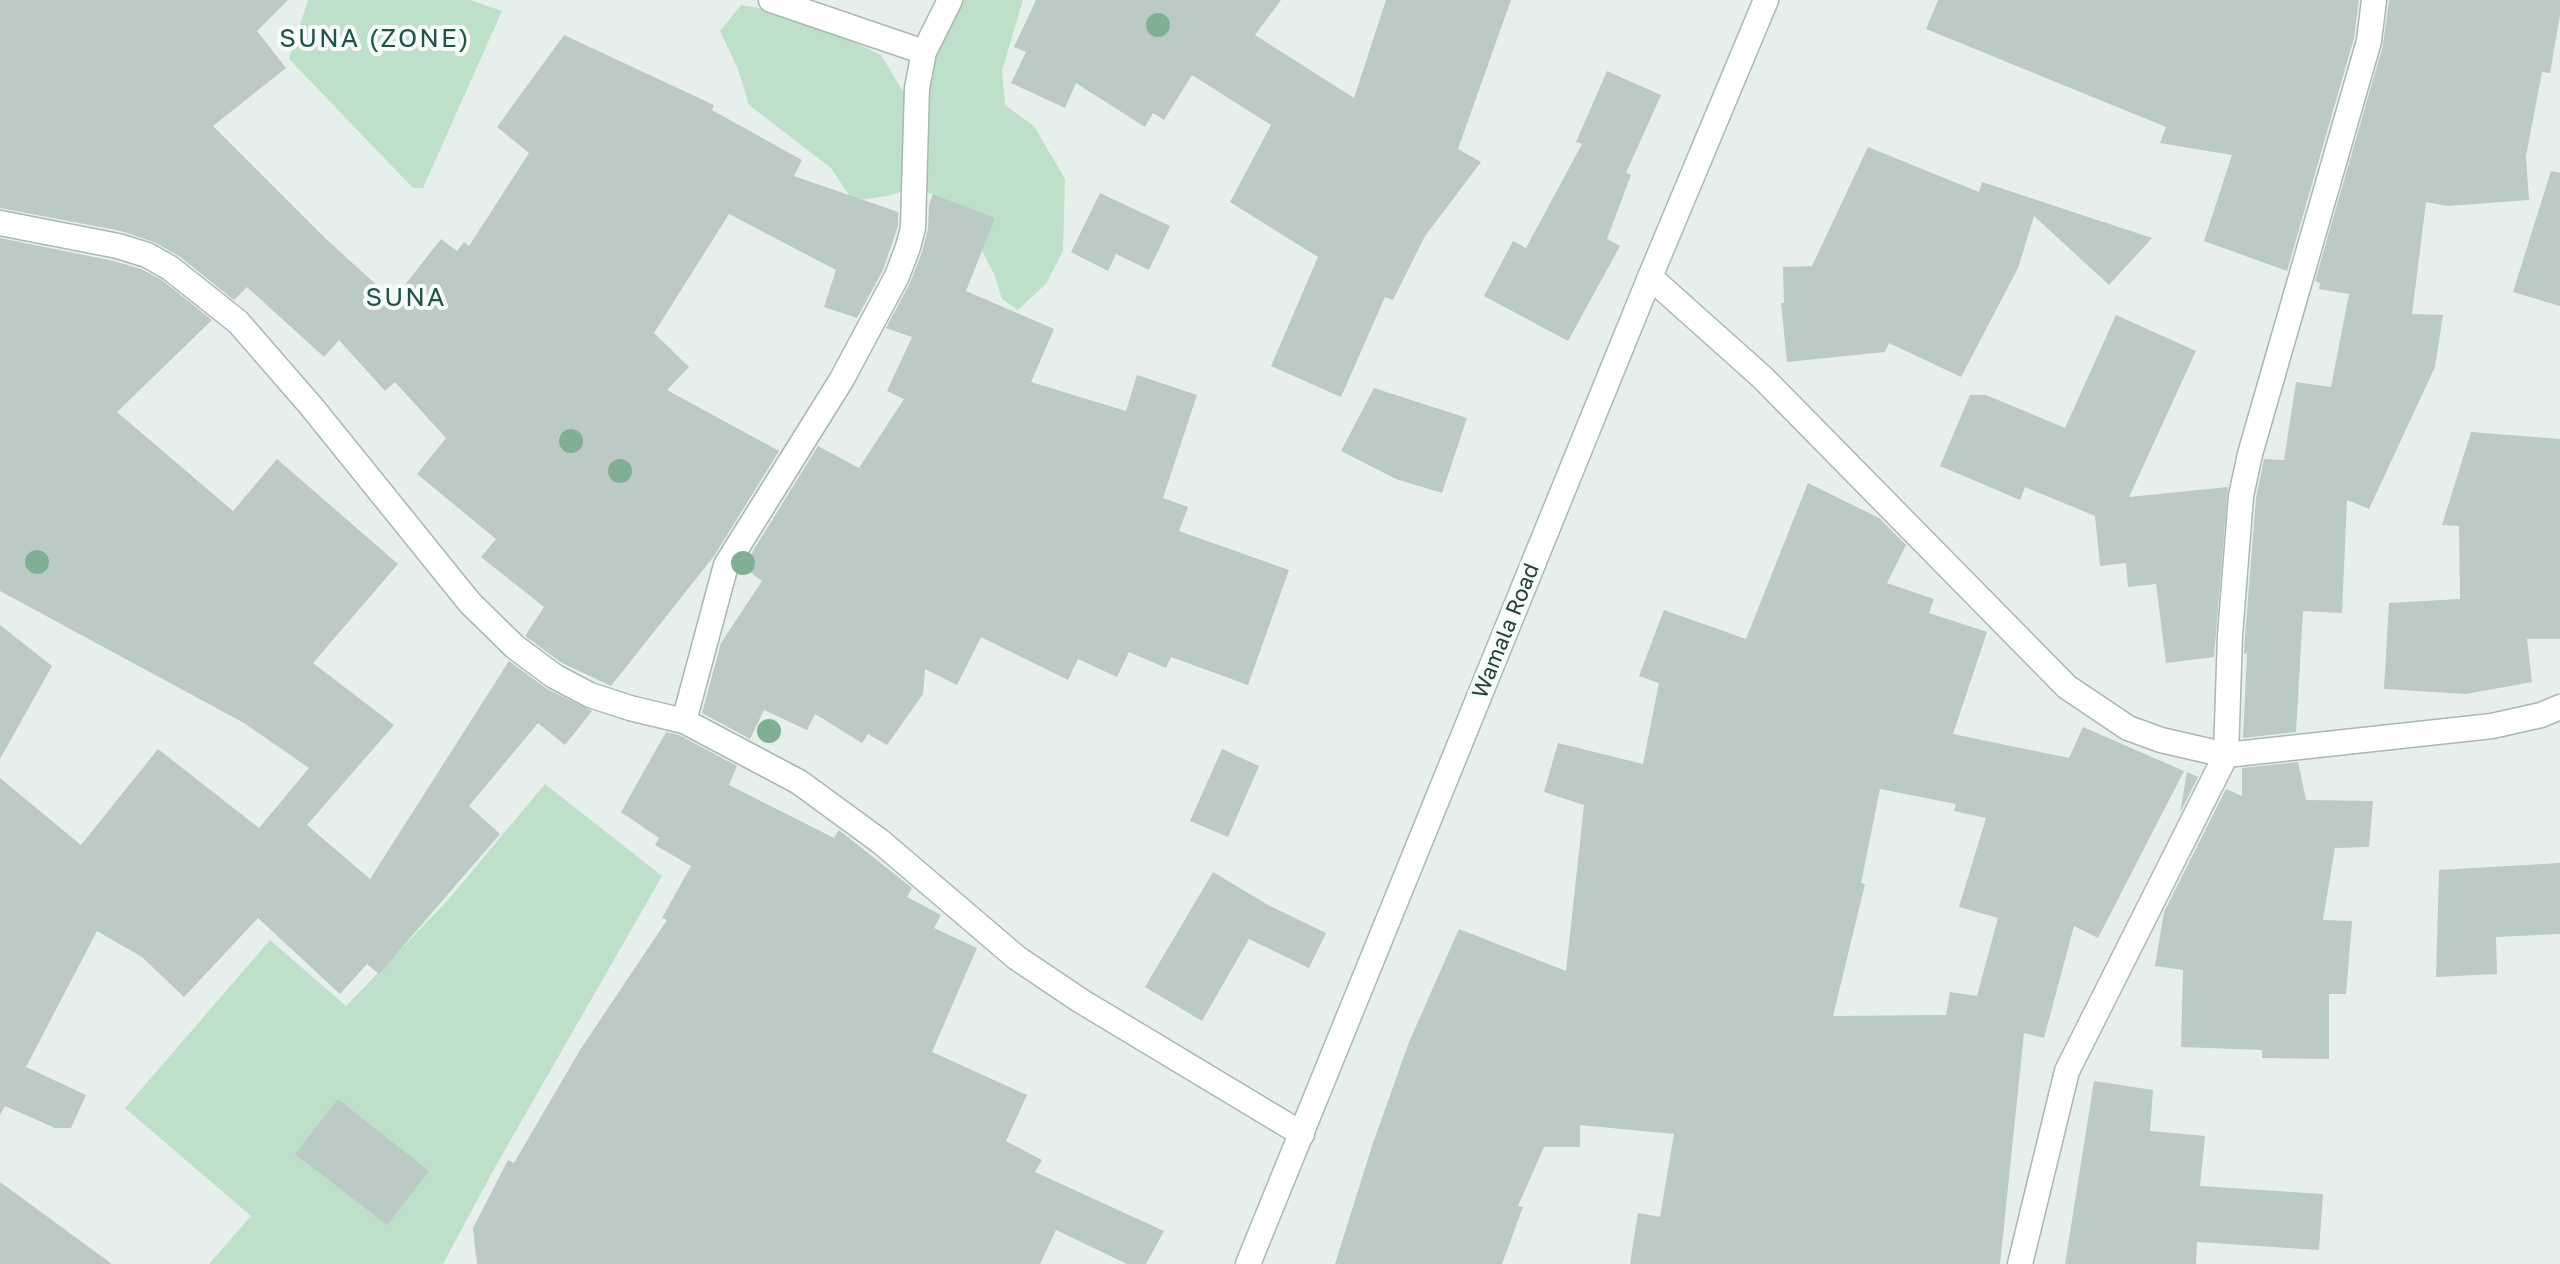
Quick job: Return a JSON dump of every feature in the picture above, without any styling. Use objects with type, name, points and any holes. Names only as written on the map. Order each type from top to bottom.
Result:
[{"type":"street","points":[[771,0],[924,52]]},
{"type":"street","points":[[684,721],[726,565],[842,379],[897,276],[908,247],[914,215],[917,88],[924,52],[950,0]]},
{"type":"street","name":"Wamala Road","points":[[1248,1264],[1766,0]]},
{"type":"street","points":[[2020,1264],[2067,1071],[2226,755],[2230,635],[2241,496],[2254,439],[2369,41],[2374,0]]},
{"type":"street","points":[[0,223],[118,246],[147,255],[170,268],[238,322],[311,406],[470,603],[515,647],[554,676],[590,695],[684,721],[799,782],[881,842],[1017,958],[1081,1001],[1302,1134]]},
{"type":"street","points":[[1650,277],[1763,378],[2067,687],[2128,728],[2161,740],[2226,755],[2492,726],[2541,715],[2560,707]]},
{"type":"green space","points":[[308,0],[470,0],[502,11],[423,188],[413,188],[289,59]]},
{"type":"green space","points":[[949,0],[1023,0],[1002,71],[1005,105],[1034,126],[1065,179],[1063,251],[1046,284],[1018,310],[1002,299],[982,251],[994,218],[913,188],[853,201],[831,168],[749,105],[738,69],[720,31],[741,5],[795,14],[881,55],[914,110]]},
{"type":"green space","points":[[545,784],[662,876],[443,1264],[209,1264],[251,1216],[125,1108],[270,940],[346,1006],[448,900]]},
{"type":"building","points":[[0,0],[288,0],[257,31],[286,68],[213,126],[325,238],[393,300],[441,239],[457,251],[464,242],[469,246],[529,153],[497,127],[564,35],[714,105],[712,110],[802,160],[794,176],[898,212],[898,226],[883,270],[857,318],[824,307],[836,270],[729,214],[654,333],[689,367],[667,390],[779,451],[714,556],[611,686],[562,663],[525,636],[544,607],[481,557],[496,539],[417,474],[446,438],[395,382],[385,391],[339,340],[324,357],[247,287],[234,300],[179,256],[154,242],[121,231],[0,208]]},
{"type":"building","points":[[1036,0],[1281,0],[1255,35],[1354,98],[1386,0],[1511,0],[1458,149],[1481,162],[1425,236],[1393,300],[1385,297],[1341,397],[1271,366],[1318,257],[1230,202],[1271,125],[1192,75],[1164,120],[1153,113],[1145,127],[1076,83],[1065,108],[1011,83],[1026,52],[1014,47]]},
{"type":"building","points":[[1938,0],[2359,0],[2354,38],[2287,271],[2204,241],[2232,155],[2160,143],[2166,127],[1926,29]]},
{"type":"building","points":[[2389,0],[2560,0],[2550,73],[2542,72],[2526,156],[2529,200],[2448,206],[2426,202],[2412,314],[2443,315],[2435,367],[2369,509],[2347,500],[2342,613],[2303,611],[2296,732],[2243,738],[2247,653],[2244,654],[2256,498],[2264,459],[2284,460],[2296,382],[2331,387],[2349,294],[2319,289],[2320,283],[2315,281],[2383,45]]},
{"type":"building","points":[[1607,71],[1661,95],[1626,173],[1631,175],[1607,239],[1620,246],[1568,341],[1484,296],[1513,241],[1526,248],[1582,144],[1576,142]]},
{"type":"building","points":[[1868,147],[1979,192],[1982,182],[2152,238],[2109,285],[2034,216],[2018,268],[1961,377],[1889,343],[1885,352],[1787,362],[1781,303],[1784,303],[1783,267],[1812,266]]},
{"type":"building","points":[[2551,171],[2560,173],[2560,306],[2513,292]]},
{"type":"building","points":[[1100,193],[1170,226],[1149,270],[1116,254],[1108,271],[1071,252]]},
{"type":"building","points":[[933,194],[995,218],[966,291],[1054,329],[1031,382],[1126,411],[1137,375],[1197,395],[1163,498],[1188,507],[1179,531],[1289,570],[1248,685],[1171,657],[1166,668],[1129,652],[1117,677],[1078,659],[1068,680],[981,637],[957,685],[925,669],[923,694],[887,745],[868,734],[862,743],[815,714],[807,730],[764,710],[750,739],[702,713],[721,643],[762,581],[743,567],[818,446],[859,468],[904,399],[887,391],[912,337],[886,328],[910,283],[922,252]]},
{"type":"building","points":[[0,238],[141,269],[162,280],[212,320],[117,412],[233,511],[277,459],[398,564],[313,663],[394,725],[307,825],[370,879],[509,661],[547,689],[592,711],[565,745],[538,723],[469,806],[500,834],[379,974],[367,964],[340,994],[258,918],[184,997],[142,957],[97,931],[26,1067],[86,1095],[71,1128],[55,1128],[5,1106],[0,1115],[0,778],[81,845],[158,749],[259,828],[309,768],[244,723],[0,591]]},
{"type":"building","points":[[2116,315],[2196,351],[2129,497],[2228,487],[2214,657],[2166,663],[2156,584],[2128,587],[2126,563],[2100,566],[2095,516],[2025,487],[2020,500],[1940,466],[1970,395],[1986,395],[2065,428]]},
{"type":"building","points":[[1374,388],[1467,418],[1442,493],[1396,479],[1341,451]]},
{"type":"building","points":[[2471,432],[2560,439],[2560,639],[2527,639],[2532,682],[2466,694],[2384,689],[2389,603],[2460,599],[2459,526],[2442,525]]},
{"type":"building","points":[[1808,483],[1879,518],[1906,545],[1887,583],[1934,599],[1929,613],[1987,632],[1953,734],[2069,758],[2083,727],[2184,771],[2098,938],[2074,926],[2044,1038],[2024,1033],[2000,1264],[1630,1264],[1638,1213],[1660,1217],[1674,1134],[1580,1125],[1580,1147],[1544,1147],[1518,1206],[1523,1207],[1502,1264],[1335,1264],[1409,1042],[1459,929],[1566,971],[1584,805],[1544,792],[1558,743],[1643,764],[1659,683],[1639,676],[1664,610],[1746,639]],"holes":[[[1880,789],[1956,804],[1954,811],[1986,818],[1959,907],[1998,918],[1977,996],[1950,992],[1946,1015],[1833,1016],[1865,884],[1861,883]]]},
{"type":"building","points":[[0,625],[52,666],[0,759]]},
{"type":"building","points":[[666,732],[679,735],[737,766],[729,785],[834,838],[839,830],[912,888],[907,897],[941,915],[934,928],[977,948],[932,1052],[1027,1095],[1006,1141],[1042,1160],[1035,1172],[1164,1231],[1146,1264],[1127,1264],[1056,1230],[1040,1264],[477,1264],[473,1228],[508,1160],[514,1163],[580,1050],[667,920],[662,918],[691,866],[655,845],[659,838],[621,812]]},
{"type":"building","points":[[1222,749],[1259,766],[1228,837],[1190,821]]},
{"type":"building","points":[[2298,762],[2306,800],[2373,801],[2369,847],[2335,848],[2323,920],[2352,921],[2346,994],[2329,994],[2329,1059],[2262,1058],[2262,1050],[2181,1047],[2183,970],[2155,966],[2164,912],[2226,789],[2242,796],[2242,768]]},
{"type":"building","points":[[2187,772],[2198,777],[2180,813]]},
{"type":"building","points":[[2560,863],[2560,934],[2496,937],[2497,974],[2436,977],[2439,870]]},
{"type":"building","points":[[1213,872],[1268,905],[1326,933],[1309,968],[1249,939],[1202,1021],[1145,987]]},
{"type":"building","points":[[2094,1081],[2153,1090],[2150,1131],[2205,1136],[2200,1186],[2323,1194],[2319,1250],[2197,1242],[2196,1264],[2065,1264]]},
{"type":"building","points":[[338,1099],[429,1171],[387,1225],[295,1154]]},
{"type":"building","points":[[0,1182],[112,1264],[0,1264]]},
{"type":"district","name":"SUNA (ZONE)","points":[[375,39]]},
{"type":"district","name":"SUNA","points":[[406,298]]}]
